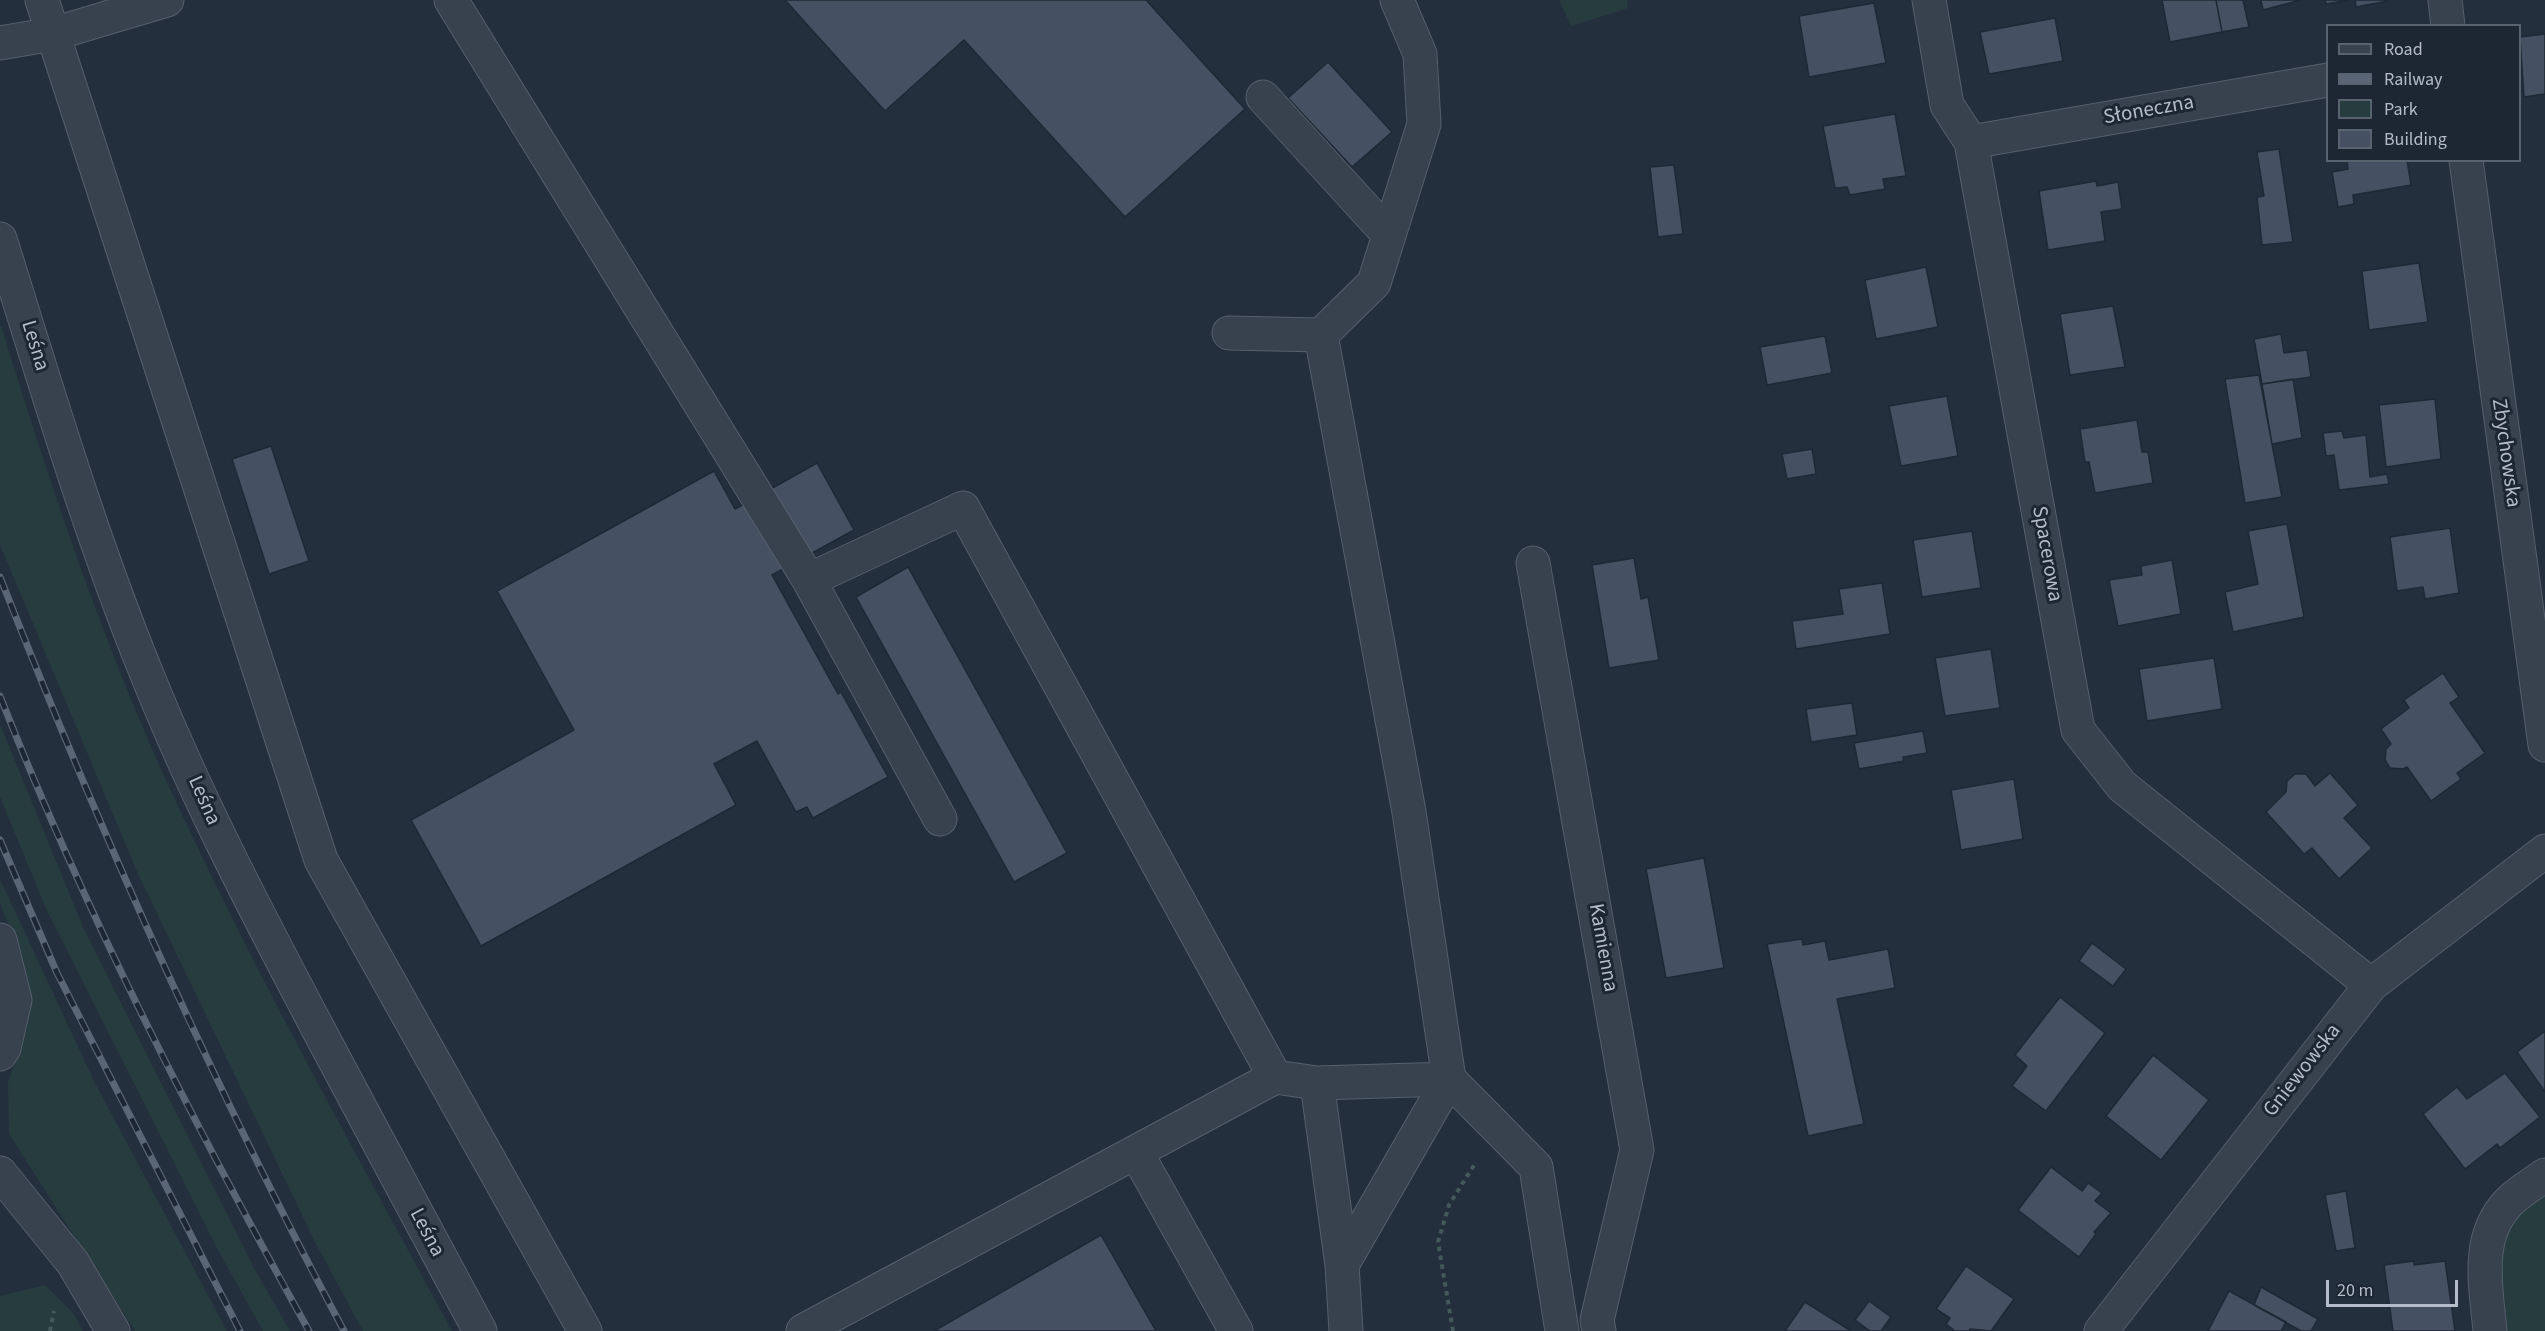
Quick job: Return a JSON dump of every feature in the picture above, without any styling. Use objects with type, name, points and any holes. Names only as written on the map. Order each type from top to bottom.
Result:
[{"type":"street","points":[[42,0],[321,860],[585,1331]]},
{"type":"street","points":[[0,43],[53,34],[167,0]]},
{"type":"street","points":[[452,0],[809,580],[940,819]]},
{"type":"street","points":[[1229,333],[1321,335],[1374,283],[1424,124],[1420,54],[1397,0]]},
{"type":"street","name":"Spacerowa","points":[[1929,0],[1947,105],[1971,142],[2078,730],[2122,786],[2371,985]]},
{"type":"street","points":[[2445,0],[2448,24]]},
{"type":"street","name":"Słoneczna","points":[[1971,142],[2326,80]]},
{"type":"street","points":[[1263,97],[1389,235]]},
{"type":"street","name":"Zbychowska","points":[[2466,162],[2545,746]]},
{"type":"street","name":"Leśna","points":[[0,239],[74,475],[125,620],[156,697],[224,848],[261,921],[480,1331]]},
{"type":"street","points":[[1321,335],[1409,813],[1449,1079],[1536,1167],[1562,1331]]},
{"type":"street","points":[[809,580],[963,508],[1275,1077]]},
{"type":"street","name":"Kamienna","points":[[1533,563],[1638,1150],[1597,1320],[1599,1331]]},
{"type":"street","name":"Gniewowska","points":[[2101,1331],[2371,985],[2545,851]]},
{"type":"street","points":[[0,940],[15,1000],[4,1048],[0,1054]]},
{"type":"street","points":[[803,1331],[1275,1077],[1317,1083],[1449,1079]]},
{"type":"street","points":[[1342,1265],[1449,1079]]},
{"type":"street","points":[[1317,1083],[1342,1265],[1346,1331]]},
{"type":"street","points":[[1136,1152],[1236,1331]]},
{"type":"street","points":[[0,1173],[72,1263],[112,1331]]},
{"type":"street","points":[[2490,1331],[2485,1278],[2487,1237],[2508,1203],[2545,1175]]},
{"type":"path","points":[[1453,1331],[1438,1242],[1449,1205],[1497,1128]]},
{"type":"green space","points":[[1559,0],[1627,0],[1628,8],[1571,26]]},
{"type":"green space","points":[[0,322],[61,513],[107,639],[158,762],[217,888],[282,1015],[452,1331],[363,1331],[316,1244],[138,874],[0,545]]},
{"type":"green space","points":[[0,724],[83,927],[254,1268],[290,1331],[263,1331],[218,1250],[47,911],[0,797]]},
{"type":"green space","points":[[0,879],[95,1083],[227,1331],[135,1331],[9,1134],[8,1082],[27,1029],[24,961],[0,904]]},
{"type":"green space","points":[[2545,1188],[2545,1331],[2499,1331],[2502,1241],[2514,1218]]},
{"type":"green space","points":[[45,1285],[74,1314],[83,1331],[0,1331],[0,1296]]},
{"type":"building","points":[[785,0],[1146,0],[1245,109],[1125,217],[964,40],[885,111]]},
{"type":"building","points":[[2162,0],[2216,0],[2222,32],[2170,42]]},
{"type":"building","points":[[2216,0],[2243,0],[2249,27],[2222,32]]},
{"type":"building","points":[[2261,0],[2301,0],[2263,10]]},
{"type":"building","points":[[2325,0],[2350,0],[2326,4]]},
{"type":"building","points":[[2355,0],[2387,0],[2388,1],[2356,7]]},
{"type":"building","points":[[1874,3],[1886,63],[1809,77],[1799,16]]},
{"type":"building","points":[[2055,18],[2063,61],[1989,74],[1980,32]]},
{"type":"building","points":[[2545,34],[2545,94],[2524,97],[2521,37]]},
{"type":"building","points":[[1328,62],[1392,132],[1352,167],[1288,98]]},
{"type":"building","points":[[1895,114],[1906,176],[1883,179],[1885,189],[1850,195],[1847,187],[1835,188],[1823,126]]},
{"type":"building","points":[[2279,149],[2293,242],[2262,245],[2257,197],[2264,196],[2257,152]]},
{"type":"building","points":[[2347,162],[2407,162],[2411,185],[2353,195],[2354,204],[2338,207],[2332,172],[2348,169]]},
{"type":"building","points":[[1674,165],[1683,234],[1658,237],[1650,167]]},
{"type":"building","points":[[2096,181],[2097,186],[2118,182],[2122,209],[2101,212],[2105,241],[2048,250],[2039,191]]},
{"type":"building","points":[[2419,263],[2428,322],[2369,330],[2362,271]]},
{"type":"building","points":[[1926,267],[1938,327],[1876,339],[1865,280]]},
{"type":"building","points":[[2113,306],[2125,367],[2070,375],[2060,314]]},
{"type":"building","points":[[2281,334],[2284,353],[2307,350],[2311,377],[2262,384],[2254,339]]},
{"type":"building","points":[[1825,336],[1832,373],[1767,385],[1760,347]]},
{"type":"building","points":[[2259,375],[2282,497],[2245,503],[2225,379]]},
{"type":"building","points":[[2293,379],[2302,438],[2272,444],[2262,384]]},
{"type":"building","points":[[1947,396],[1958,456],[1901,466],[1889,406]]},
{"type":"building","points":[[2435,399],[2441,459],[2386,467],[2379,405]]},
{"type":"building","points":[[2137,420],[2142,452],[2148,452],[2153,483],[2095,493],[2089,462],[2085,462],[2080,429]]},
{"type":"building","points":[[2342,431],[2344,438],[2366,435],[2370,477],[2387,474],[2389,484],[2339,490],[2334,455],[2326,456],[2323,433]]},
{"type":"building","points":[[271,446],[309,561],[269,574],[232,459]]},
{"type":"building","points":[[1812,449],[1816,474],[1787,479],[1782,454]]},
{"type":"building","points":[[817,463],[854,530],[772,575],[838,694],[841,692],[888,777],[813,818],[807,807],[796,812],[757,741],[714,764],[736,805],[481,946],[411,820],[574,730],[497,591],[714,471],[735,509]]},
{"type":"building","points":[[2287,524],[2304,617],[2233,632],[2225,592],[2258,584],[2248,531]]},
{"type":"building","points":[[2450,528],[2459,593],[2425,599],[2423,587],[2397,591],[2390,537]]},
{"type":"building","points":[[1972,531],[1981,588],[1922,597],[1913,540]]},
{"type":"building","points":[[1634,558],[1641,599],[1648,597],[1659,660],[1609,668],[1592,565]]},
{"type":"building","points":[[2172,560],[2181,614],[2118,626],[2109,580],[2142,575],[2141,566]]},
{"type":"building","points":[[908,567],[1067,853],[1014,882],[856,597]]},
{"type":"building","points":[[1882,583],[1890,634],[1796,649],[1792,621],[1843,614],[1839,589]]},
{"type":"building","points":[[1991,649],[2000,708],[1945,716],[1935,658]]},
{"type":"building","points":[[2214,658],[2222,709],[2147,721],[2139,669]]},
{"type":"building","points":[[2443,673],[2459,697],[2450,703],[2485,753],[2457,773],[2461,779],[2431,801],[2407,767],[2390,768],[2385,760],[2386,749],[2391,744],[2381,729],[2409,708],[2404,700]]},
{"type":"building","points":[[1852,703],[1857,735],[1811,742],[1806,709]]},
{"type":"building","points":[[1923,731],[1927,753],[1903,757],[1904,761],[1859,769],[1854,743]]},
{"type":"building","points":[[2330,773],[2358,805],[2344,818],[2372,848],[2339,879],[2312,848],[2304,854],[2266,812],[2286,792],[2287,781],[2295,774],[2306,774],[2315,786]]},
{"type":"building","points":[[2014,779],[2023,839],[1961,850],[1951,790]]},
{"type":"building","points":[[1704,858],[1724,968],[1666,978],[1646,869]]},
{"type":"building","points":[[1802,939],[1803,945],[1825,941],[1829,960],[1888,949],[1895,988],[1837,999],[1864,1124],[1808,1136],[1767,944]]},
{"type":"building","points":[[2092,943],[2126,969],[2113,986],[2079,961]]},
{"type":"building","points":[[2060,997],[2105,1033],[2046,1111],[2012,1086],[2027,1066],[2015,1055]]},
{"type":"building","points":[[2545,1031],[2545,1092],[2517,1052]]},
{"type":"building","points":[[2153,1055],[2209,1100],[2161,1160],[2106,1116]]},
{"type":"building","points":[[2505,1073],[2540,1117],[2500,1148],[2497,1144],[2465,1169],[2423,1114],[2457,1087],[2467,1099]]},
{"type":"building","points":[[2051,1167],[2082,1191],[2088,1183],[2102,1193],[2095,1201],[2111,1213],[2094,1232],[2096,1234],[2079,1257],[2018,1210]]},
{"type":"building","points":[[2346,1191],[2355,1248],[2336,1251],[2325,1195]]},
{"type":"building","points":[[1101,1235],[1156,1331],[934,1331]]},
{"type":"building","points":[[2414,1261],[2414,1265],[2445,1261],[2455,1331],[2393,1331],[2384,1265]]},
{"type":"building","points":[[1966,1266],[2014,1299],[1991,1331],[1970,1329],[1969,1331],[1955,1331],[1946,1324],[1950,1318],[1936,1309]]},
{"type":"building","points":[[2261,1287],[2318,1319],[2311,1331],[2301,1331],[2254,1305]]},
{"type":"building","points":[[2229,1291],[2286,1322],[2281,1331],[2208,1331]]},
{"type":"building","points":[[1869,1301],[1891,1317],[1881,1331],[1870,1331],[1855,1320]]},
{"type":"building","points":[[1805,1302],[1851,1331],[1785,1331]]},
{"type":"railway","points":[[0,577],[78,769],[161,959],[250,1147],[344,1331]]},
{"type":"railway","points":[[0,696],[69,859],[144,1019],[309,1331]]},
{"type":"railway","points":[[0,840],[57,973],[240,1331]]}]
